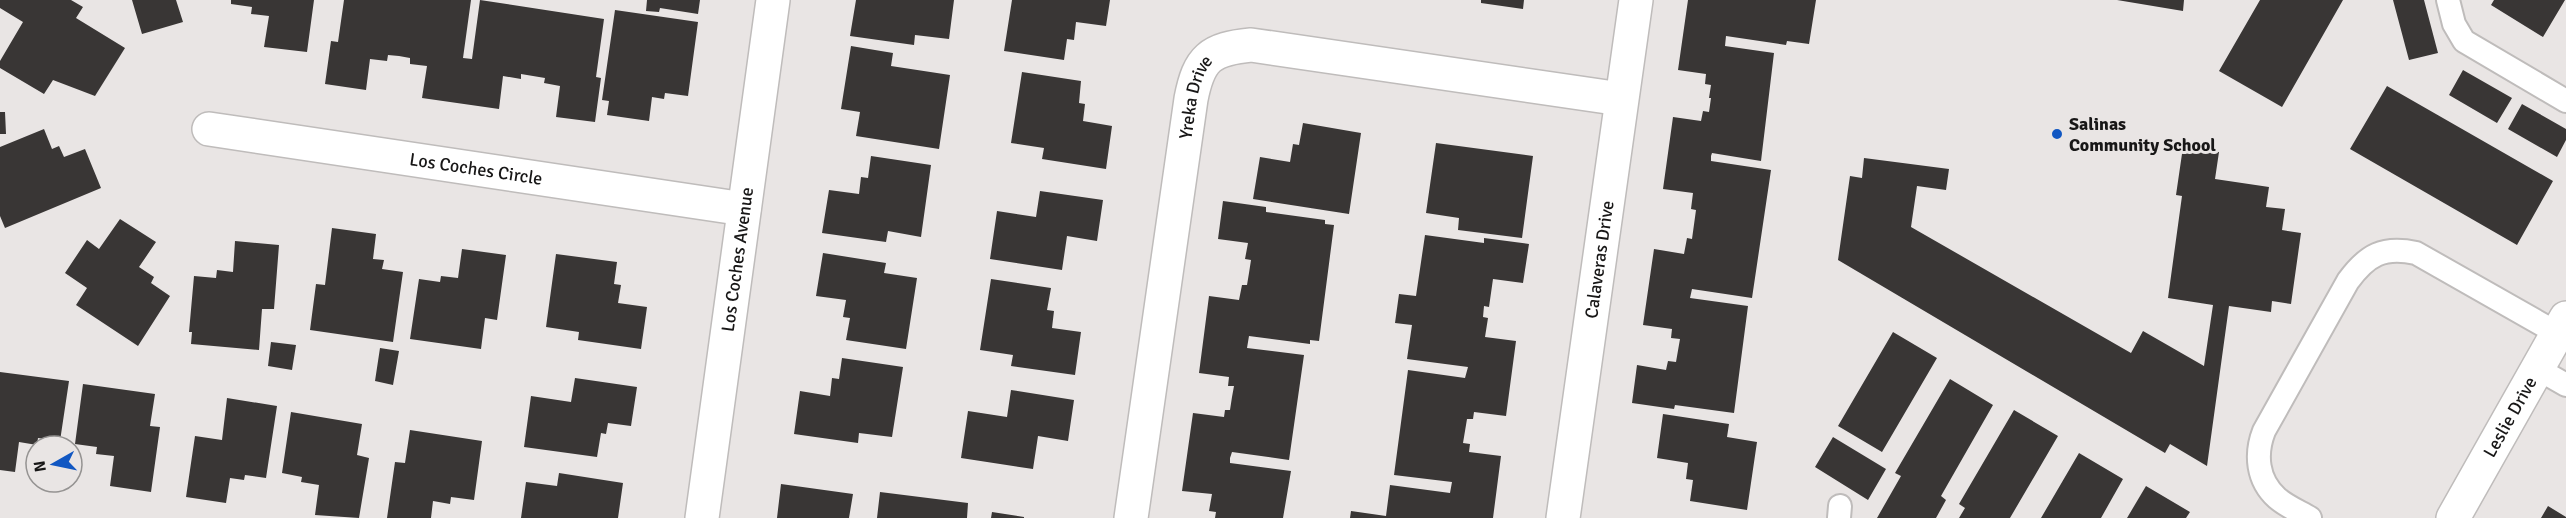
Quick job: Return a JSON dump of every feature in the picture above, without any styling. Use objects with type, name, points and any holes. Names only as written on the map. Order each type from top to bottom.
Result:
[{"type":"street","name":"Los Coches Avenue","points":[[702,518],[773,0]]},
{"type":"street","name":"Calaveras Drive","points":[[1563,518],[1635,0]]},
{"type":"street","name":"Yreka Drive","points":[[1131,518],[1191,99],[1200,67],[1208,57],[1220,50],[1251,45],[1621,99]]},
{"type":"street","name":"Los Coches Circle","points":[[209,129],[744,210]]},
{"type":"street","name":"Leslie Drive","points":[[2453,518],[2562,325]]},
{"type":"lane","points":[[2448,0],[2458,33],[2470,47],[2566,101]]},
{"type":"lane","points":[[2310,518],[2277,498],[2267,486],[2260,473],[2259,445],[2264,431],[2358,267],[2374,255],[2401,250],[2416,253],[2562,325]]},
{"type":"lane","points":[[2538,369],[2566,385]]},
{"type":"building","points":[[0,0],[71,0],[83,7],[76,18],[125,48],[95,96],[53,80],[44,94],[0,68],[0,61],[23,22],[0,8]]},
{"type":"building","points":[[132,0],[176,0],[183,22],[142,34]]},
{"type":"building","points":[[231,0],[314,0],[307,52],[264,47],[269,16],[251,14],[252,7],[231,4]]},
{"type":"building","points":[[344,0],[471,0],[463,58],[472,59],[480,0],[604,19],[596,77],[601,78],[595,122],[556,117],[560,86],[544,83],[545,78],[521,74],[521,79],[503,76],[499,109],[422,98],[427,66],[410,64],[410,58],[399,56],[388,55],[387,61],[370,59],[366,90],[325,84],[331,41],[338,42]]},
{"type":"building","points":[[647,0],[700,0],[698,14],[660,8],[659,12],[646,11]]},
{"type":"building","points":[[856,0],[954,0],[949,39],[915,35],[914,45],[850,36]]},
{"type":"building","points":[[1012,0],[1110,0],[1106,26],[1076,22],[1074,40],[1067,39],[1064,60],[1004,51]]},
{"type":"building","points":[[1481,0],[1524,0],[1523,9],[1481,3]]},
{"type":"building","points":[[1688,0],[1816,0],[1809,44],[1787,41],[1786,45],[1726,36],[1725,46],[1774,53],[1761,161],[1712,153],[1711,156],[1711,161],[1771,170],[1752,298],[1692,289],[1690,298],[1748,306],[1734,413],[1675,405],[1674,409],[1632,403],[1637,365],[1666,370],[1668,361],[1676,362],[1680,339],[1671,338],[1672,329],[1643,325],[1654,249],[1684,254],[1687,238],[1692,239],[1696,210],[1691,209],[1693,193],[1663,189],[1673,117],[1701,121],[1703,111],[1709,112],[1711,98],[1709,98],[1711,85],[1705,84],[1706,74],[1678,70]]},
{"type":"building","points":[[2117,0],[2184,0],[2183,11]]},
{"type":"building","points":[[2260,0],[2343,0],[2282,107],[2219,71]]},
{"type":"building","points":[[2393,0],[2424,0],[2438,53],[2409,60]]},
{"type":"building","points":[[2494,0],[2565,0],[2543,37],[2491,5]]},
{"type":"building","points":[[615,10],[698,22],[688,96],[665,93],[664,99],[652,97],[649,121],[607,115],[609,101],[602,100]]},
{"type":"building","points":[[851,46],[893,53],[891,66],[950,75],[939,149],[856,136],[860,112],[841,109]]},
{"type":"building","points":[[2463,70],[2512,98],[2497,123],[2449,95]]},
{"type":"building","points":[[1022,72],[1081,81],[1079,103],[1085,104],[1083,121],[1112,126],[1106,169],[1042,159],[1044,148],[1011,143]]},
{"type":"building","points":[[2387,86],[2553,181],[2517,245],[2350,149]]},
{"type":"building","points":[[2522,104],[2566,129],[2566,140],[2557,157],[2508,129]]},
{"type":"building","points":[[0,112],[5,112],[6,134],[0,134]]},
{"type":"building","points":[[1303,123],[1361,133],[1349,214],[1253,199],[1260,157],[1290,162],[1293,144],[1299,145]]},
{"type":"building","points":[[44,129],[52,149],[59,146],[64,157],[85,149],[101,188],[5,228],[0,216],[0,147]]},
{"type":"building","points":[[1436,143],[1533,156],[1522,238],[1458,230],[1459,218],[1426,213]]},
{"type":"building","points":[[2183,147],[2219,152],[2215,179],[2269,187],[2266,207],[2285,209],[2282,230],[2301,233],[2291,304],[2272,301],[2271,312],[2229,306],[2207,466],[2170,444],[2165,453],[1838,260],[1850,176],[1862,178],[1864,158],[1949,169],[1946,190],[1917,186],[1911,227],[2131,353],[2143,331],[2204,366],[2213,305],[2168,298],[2182,196],[2176,195]]},
{"type":"building","points":[[871,156],[931,165],[921,237],[888,231],[886,242],[822,233],[829,190],[859,194],[861,177],[868,178]]},
{"type":"building","points":[[1040,191],[1103,200],[1097,241],[1067,236],[1062,270],[990,259],[997,211],[1036,217]]},
{"type":"building","points":[[1223,201],[1266,207],[1266,212],[1325,220],[1325,224],[1334,225],[1319,341],[1310,340],[1310,344],[1249,336],[1247,348],[1304,355],[1289,460],[1232,452],[1230,458],[1230,463],[1291,471],[1283,518],[1215,518],[1216,512],[1209,511],[1212,494],[1182,491],[1193,413],[1224,417],[1225,410],[1230,410],[1234,386],[1228,386],[1229,377],[1199,373],[1209,296],[1239,300],[1242,285],[1247,285],[1251,260],[1245,259],[1248,243],[1218,239]]},
{"type":"building","points":[[120,219],[156,242],[139,267],[154,277],[151,283],[170,296],[138,346],[76,305],[87,288],[65,273],[87,240],[99,249]]},
{"type":"building","points":[[332,228],[376,234],[373,259],[384,260],[382,269],[403,272],[393,342],[310,330],[316,284],[325,285]]},
{"type":"building","points":[[1425,235],[1484,243],[1484,238],[1529,244],[1523,283],[1493,279],[1489,307],[1484,306],[1483,317],[1488,318],[1485,337],[1516,341],[1506,416],[1474,412],[1473,419],[1467,419],[1463,443],[1470,444],[1469,452],[1501,456],[1493,518],[1350,518],[1351,511],[1386,516],[1390,485],[1450,493],[1452,482],[1394,475],[1408,370],[1465,378],[1468,367],[1407,359],[1412,325],[1395,323],[1399,294],[1416,296]]},
{"type":"building","points":[[235,241],[279,245],[274,309],[262,309],[259,350],[191,344],[192,332],[189,332],[194,276],[216,278],[217,270],[233,272]]},
{"type":"building","points":[[462,249],[506,255],[497,320],[485,318],[481,349],[410,339],[419,279],[440,282],[441,276],[458,278]]},
{"type":"building","points":[[823,253],[886,263],[884,273],[917,278],[906,349],[846,340],[850,318],[843,317],[846,300],[816,296]]},
{"type":"building","points":[[556,254],[617,262],[614,284],[621,285],[618,303],[647,307],[641,349],[578,340],[579,332],[546,327]]},
{"type":"building","points":[[991,279],[1051,288],[1047,310],[1054,311],[1052,328],[1081,332],[1075,375],[1011,366],[1013,355],[980,350]]},
{"type":"building","points":[[1893,332],[1937,358],[1882,452],[1838,426]]},
{"type":"building","points":[[271,342],[296,345],[292,370],[268,366]]},
{"type":"building","points":[[380,348],[399,351],[393,385],[375,381]]},
{"type":"building","points":[[842,358],[903,367],[892,437],[859,433],[858,443],[794,434],[800,391],[830,396],[832,378],[839,379]]},
{"type":"building","points":[[0,372],[69,381],[61,434],[24,434],[24,443],[19,442],[15,472],[0,470]]},
{"type":"building","points":[[575,378],[637,387],[631,426],[608,423],[606,434],[601,433],[597,457],[524,447],[531,396],[571,402]]},
{"type":"building","points":[[1950,379],[1993,405],[1941,496],[1946,500],[1936,518],[1877,518],[1901,476],[1895,473]]},
{"type":"building","points":[[83,384],[155,394],[150,426],[160,427],[151,492],[110,486],[114,456],[96,454],[97,447],[84,445],[84,434],[76,434]]},
{"type":"building","points":[[1011,390],[1074,400],[1068,441],[1038,436],[1033,469],[961,458],[968,411],[1007,417]]},
{"type":"building","points":[[227,398],[277,406],[266,478],[245,475],[244,480],[230,478],[226,503],[186,497],[195,436],[222,440]]},
{"type":"building","points":[[2014,410],[2058,436],[2010,518],[1959,518],[1965,508],[1959,504]]},
{"type":"building","points":[[291,412],[362,424],[357,455],[369,458],[359,518],[315,515],[319,485],[301,482],[302,477],[282,473]]},
{"type":"building","points":[[1663,414],[1729,424],[1727,437],[1757,442],[1747,510],[1690,501],[1693,480],[1686,479],[1688,463],[1657,458]]},
{"type":"building","points":[[410,430],[482,441],[474,500],[451,497],[450,504],[433,501],[431,518],[387,518],[395,462],[405,463]]},
{"type":"building","points":[[1833,437],[1886,469],[1868,500],[1815,467]]},
{"type":"building","points":[[2079,453],[2123,479],[2101,518],[2041,518]]},
{"type":"building","points":[[559,473],[623,483],[618,518],[521,518],[526,482],[557,486]]},
{"type":"building","points":[[781,484],[853,494],[849,518],[777,518]]},
{"type":"building","points":[[2146,486],[2190,512],[2186,518],[2127,518]]},
{"type":"building","points":[[880,492],[968,503],[967,518],[877,518]]},
{"type":"building","points":[[2548,506],[2566,517],[2566,518],[2541,518]]},
{"type":"building","points":[[992,512],[1024,517],[1024,518],[991,518]]},
{"type":"place","name":"Salinas Community School","points":[[2057,134]]}]
